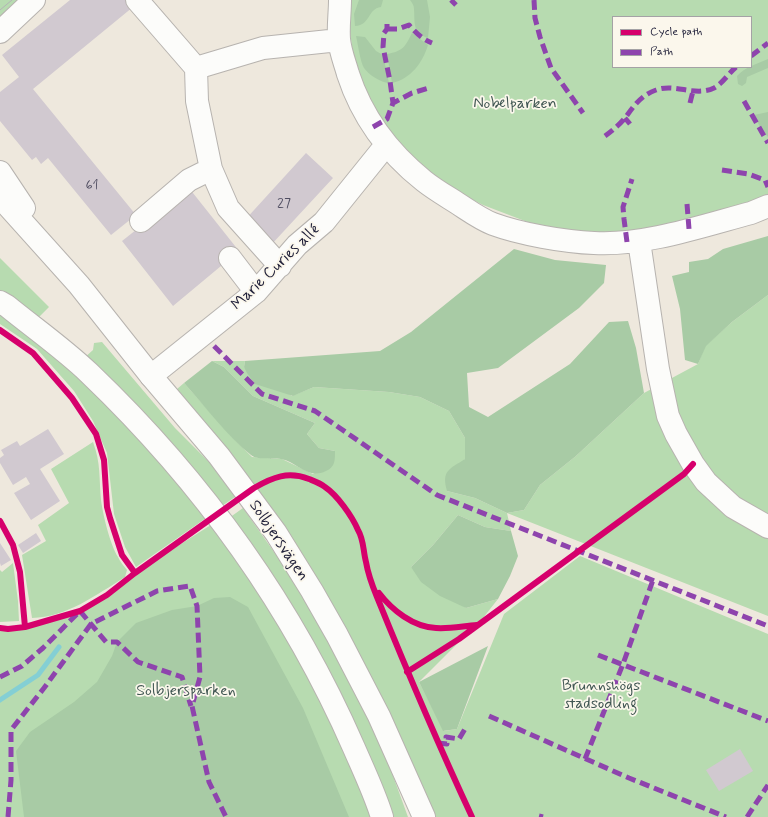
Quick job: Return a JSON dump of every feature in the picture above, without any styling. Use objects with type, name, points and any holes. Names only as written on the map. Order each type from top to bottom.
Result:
[{"type":"street","points":[[0,32],[34,0]]},
{"type":"street","points":[[136,0],[196,68],[197,101],[211,169],[228,208],[280,266]]},
{"type":"street","points":[[340,0],[340,40],[344,61],[361,106],[373,127],[386,145],[425,182],[493,224],[520,232],[594,243],[639,241],[744,215],[768,206]]},
{"type":"street","points":[[196,68],[263,48],[340,40]]},
{"type":"street","name":"Marie Curies allé","points":[[151,376],[256,292],[297,246],[324,222],[386,145]]},
{"type":"street","points":[[141,221],[189,180],[211,169]]},
{"type":"street","name":"Solbjersvägen","points":[[0,172],[60,263]]},
{"type":"street","name":"Solbjersvägen","points":[[0,197],[60,263],[151,376],[219,456],[276,534],[337,634],[379,716],[424,817]]},
{"type":"street","points":[[639,241],[658,369],[668,416],[676,434],[693,464],[706,482],[732,507],[768,527]]},
{"type":"street","points":[[230,258],[256,292]]},
{"type":"street","points":[[0,302],[89,373],[136,421],[187,476],[247,556],[308,652],[336,708],[382,817]]},
{"type":"street","name":"Solbjersvägen","points":[[402,766],[416,817]]},
{"type":"green space","points":[[0,0],[21,0],[0,19]]},
{"type":"green space","name":"Nobelparken","points":[[349,0],[768,0],[768,198],[692,222],[608,235],[567,230],[530,223],[483,205],[465,196],[402,153],[370,103],[354,61],[349,25]]},
{"type":"green space","points":[[359,0],[383,0],[381,7],[373,11],[364,23],[355,26],[354,14]]},
{"type":"green space","points":[[410,0],[427,0],[430,17],[428,38],[419,33],[415,26],[414,6]]},
{"type":"green space","points":[[412,33],[428,45],[426,51],[423,58],[410,74],[399,81],[392,83],[387,54],[403,48]]},
{"type":"green space","points":[[356,36],[365,37],[376,51],[383,55],[389,83],[382,82],[375,78],[364,68],[360,57]]},
{"type":"green space","points":[[768,59],[768,68],[747,77],[746,83],[742,86],[738,84],[737,76],[748,68],[752,68],[752,66]]},
{"type":"green space","points":[[768,112],[768,137],[761,129],[754,115]]},
{"type":"green space","points":[[768,236],[768,295],[732,322],[706,346],[698,364],[685,360],[680,309],[672,276],[689,272],[689,262],[708,259],[723,249]]},
{"type":"green space","points":[[514,249],[555,260],[606,265],[604,283],[579,308],[498,368],[467,373],[469,407],[488,417],[570,364],[609,322],[628,321],[636,348],[644,393],[576,456],[540,485],[524,510],[507,513],[475,498],[447,491],[445,484],[446,474],[451,468],[465,459],[465,438],[449,411],[420,397],[389,392],[314,387],[293,396],[255,384],[244,367],[245,361],[380,351],[411,332]]},
{"type":"green space","points":[[0,258],[49,307],[36,320],[0,294]]},
{"type":"green space","points":[[768,295],[768,616],[507,513],[524,510],[540,485],[576,456],[644,393],[698,364],[705,346],[732,322]]},
{"type":"green space","points":[[0,311],[90,380],[209,516],[136,567],[125,547],[114,514],[107,453],[93,421],[74,391],[37,349],[0,324]]},
{"type":"green space","points":[[102,342],[175,428],[210,463],[235,497],[219,508],[83,359],[93,350],[94,343]]},
{"type":"green space","name":"Brunnshögs stadsodling","points":[[212,361],[245,361],[244,367],[292,396],[314,387],[389,392],[420,397],[449,411],[465,438],[465,459],[447,491],[475,498],[507,513],[511,531],[485,527],[458,515],[433,545],[411,567],[466,608],[498,599],[483,618],[419,682],[444,731],[457,729],[504,614],[580,556],[768,634],[768,817],[428,817],[220,448],[177,389],[184,383],[252,457],[282,459],[313,474],[335,451],[319,448],[307,434],[315,423],[253,396],[224,367]]},
{"type":"green space","points":[[212,361],[224,367],[253,396],[315,423],[307,434],[319,448],[335,451],[335,461],[333,466],[326,471],[313,473],[281,459],[253,457],[225,430],[184,383]]},
{"type":"green space","points":[[93,442],[99,464],[101,500],[105,521],[115,551],[127,570],[125,577],[81,604],[57,614],[32,618],[22,555],[46,541],[38,525],[69,503],[51,469]]},
{"type":"green space","points":[[243,508],[284,566],[338,655],[380,740],[408,817],[389,817],[229,518]]},
{"type":"green space","points":[[458,515],[485,527],[511,531],[518,556],[498,599],[466,608],[440,596],[421,582],[411,567],[433,545]]},
{"type":"green space","name":"Solbjersparken","points":[[214,523],[247,556],[382,817],[0,817],[0,628],[8,629],[25,627],[80,611],[107,595],[135,573]]},
{"type":"green space","points":[[13,563],[19,621],[0,622],[0,570],[2,572]]},
{"type":"green space","name":"Solbjersparken","points":[[230,597],[248,607],[303,708],[349,817],[24,817],[16,751],[30,732],[74,702],[97,682],[112,656],[117,642],[136,623],[172,610],[197,606],[214,598]]},
{"type":"green space","points":[[488,646],[457,729],[443,731],[419,682]]},
{"type":"building","points":[[70,0],[127,0],[133,7],[33,89],[136,215],[111,235],[48,158],[41,164],[36,157],[32,160],[0,121],[0,92],[19,77],[2,55]]},
{"type":"building","points":[[306,153],[333,178],[271,245],[244,221]]},
{"type":"building","points":[[189,188],[239,251],[173,306],[122,241]]},
{"type":"building","points":[[48,429],[64,454],[40,469],[60,501],[31,520],[14,493],[30,484],[26,477],[13,485],[0,463],[0,458],[4,455],[1,450],[17,441],[20,446]]},
{"type":"building","points":[[36,533],[41,541],[23,553],[18,545]]},
{"type":"building","points":[[0,543],[11,560],[1,566],[0,563]]},
{"type":"building","points":[[740,749],[753,771],[719,791],[706,770]]},
{"type":"waterway","points":[[0,700],[38,675],[59,647]]},
{"type":"tram line","points":[[0,10],[12,0]]},
{"type":"marked path","points":[[451,0],[456,5]]},
{"type":"marked path","points":[[534,0],[535,18],[551,68],[583,113]]},
{"type":"marked path","points":[[387,24],[387,29],[384,33],[383,47],[393,103]]},
{"type":"marked path","points":[[387,29],[398,29],[409,25],[419,36],[432,43]]},
{"type":"marked path","points":[[752,55],[768,43]]},
{"type":"marked path","points":[[605,136],[625,118],[638,101],[651,92],[663,88],[692,91],[707,90],[717,86],[735,68]]},
{"type":"marked path","points":[[373,127],[387,119],[393,103],[412,93],[429,88]]},
{"type":"marked path","points":[[690,103],[693,91]]},
{"type":"marked path","points":[[744,101],[768,143]]},
{"type":"marked path","points":[[625,118],[630,124]]},
{"type":"marked path","points":[[722,170],[748,174],[765,180],[768,187]]},
{"type":"marked path","points":[[627,242],[623,207],[632,179]]},
{"type":"marked path","points":[[687,204],[689,229]]},
{"type":"marked path","points":[[214,346],[262,394],[315,411],[437,495],[768,626]]},
{"type":"marked path","points":[[585,759],[623,664],[653,580]]},
{"type":"marked path","points":[[8,817],[11,780],[11,730],[91,624],[157,591],[190,586],[197,606],[200,677],[192,706],[209,782],[226,817]]},
{"type":"marked path","points":[[0,677],[22,666],[43,648],[80,611],[106,642],[117,642],[138,662],[182,677],[191,706]]},
{"type":"marked path","points":[[598,655],[768,721]]},
{"type":"marked path","points":[[489,716],[629,778],[726,817]]},
{"type":"marked path","points":[[438,743],[447,744],[446,737],[459,739],[465,729]]},
{"type":"marked path","points":[[747,817],[768,785]]},
{"type":"marked path","points":[[539,816],[543,817]]},
{"type":"cycle path","points":[[0,330],[33,353],[72,398],[96,434],[104,460],[107,507],[110,518],[122,555],[135,573],[107,595],[80,611],[25,627],[8,629],[0,628]]},
{"type":"cycle path","points":[[407,672],[459,639],[684,474],[693,464]]},
{"type":"cycle path","points":[[135,573],[254,488],[274,478],[294,475],[317,482],[330,491],[344,506],[360,534],[370,580],[375,593],[423,707],[472,817]]},
{"type":"cycle path","points":[[0,521],[13,545],[20,572],[25,627]]},
{"type":"cycle path","points":[[379,593],[390,606],[411,621],[427,627],[451,628],[477,625]]}]
